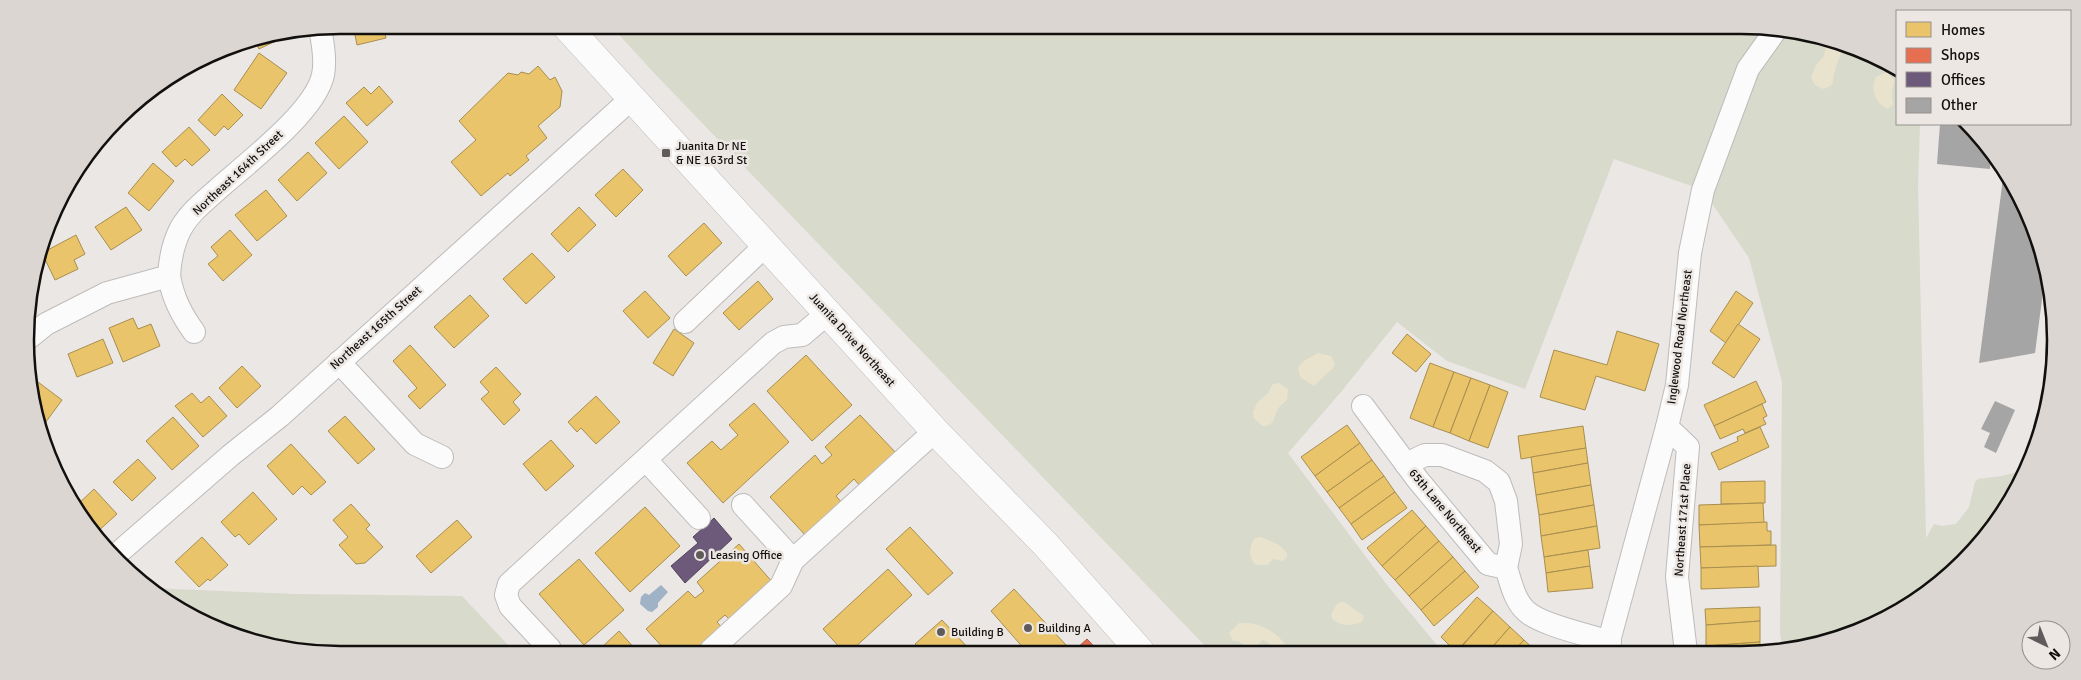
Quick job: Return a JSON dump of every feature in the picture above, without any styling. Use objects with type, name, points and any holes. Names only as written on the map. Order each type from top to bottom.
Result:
[{"type":"main road","name":"Juanita Drive Northeast","points":[[573,34],[935,431],[1046,546],[1136,646]]},
{"type":"street","name":"Inglewood Road Northeast","points":[[1608,646],[1667,427],[1676,385],[1690,253],[1703,190],[1748,69],[1772,35]]},
{"type":"street","name":"Northeast 164th Street","points":[[169,276],[171,255],[178,237],[182,228],[196,209],[290,125],[310,101],[323,75],[322,37]]},
{"type":"street","name":"Northeast 165th Street","points":[[119,552],[280,416],[632,98]]},
{"type":"street","points":[[685,322],[766,245]]},
{"type":"street","points":[[34,334],[60,316],[108,293],[169,276],[172,293],[181,315],[194,332]]},
{"type":"street","points":[[546,646],[510,606],[506,595],[509,584],[773,343],[784,337],[802,334],[828,313]]},
{"type":"street","points":[[339,362],[415,444],[442,456]]},
{"type":"street","name":"65th Lane Northeast","points":[[1363,406],[1406,464],[1488,564],[1506,568]]},
{"type":"street","name":"Northeast 171st Place","points":[[1667,427],[1688,447],[1677,577],[1685,646]]},
{"type":"street","points":[[715,646],[781,586],[793,560],[935,431]]},
{"type":"street","points":[[1406,464],[1425,455],[1442,455],[1485,472],[1499,482],[1506,501],[1511,544],[1506,568],[1517,598],[1526,611],[1541,620],[1606,646]]},
{"type":"street","points":[[646,460],[699,518]]},
{"type":"street","points":[[743,505],[793,560]]},
{"type":"shaded area","points":[[618,34],[1761,34],[1820,44],[1858,57],[1896,76],[1896,125],[1920,125],[1918,185],[1926,538],[1934,524],[1942,526],[1956,524],[1969,507],[1975,482],[1978,479],[2017,472],[1996,510],[1971,542],[1958,557],[1911,595],[1858,623],[1820,636],[1782,644],[1780,633],[1782,382],[1749,258],[1703,190],[1614,159],[1525,389],[1447,361],[1397,322],[1341,392],[1288,453],[1387,585],[1438,646],[1205,646]]},
{"type":"shaded area","points":[[161,588],[295,594],[462,596],[509,646],[320,646],[300,644],[261,636],[223,623],[187,605]]},
{"type":"sand","points":[[1826,46],[1843,51],[1837,63],[1832,84],[1823,89],[1815,85],[1811,77],[1816,65],[1824,56]]},
{"type":"sand","points":[[1888,73],[1894,80],[1893,104],[1887,109],[1879,103],[1874,91],[1876,77]]},
{"type":"sand","points":[[1318,353],[1331,356],[1335,363],[1333,368],[1314,386],[1300,377],[1298,367]]},
{"type":"sand","points":[[1279,383],[1288,389],[1287,400],[1279,408],[1273,421],[1269,425],[1262,426],[1254,418],[1253,412],[1257,403],[1268,393],[1273,384]]},
{"type":"sand","points":[[1261,537],[1279,545],[1287,553],[1287,557],[1283,561],[1273,559],[1268,565],[1256,565],[1252,559],[1251,548],[1255,538]]},
{"type":"sand","points":[[1341,602],[1346,603],[1364,616],[1362,622],[1347,625],[1332,619],[1331,614],[1337,604]]},
{"type":"sand","points":[[1239,623],[1254,624],[1275,634],[1286,646],[1271,646],[1268,642],[1262,640],[1259,646],[1244,646],[1239,641],[1233,641],[1229,633]]},
{"type":"water","points":[[661,585],[668,592],[658,603],[658,607],[652,612],[648,611],[640,604],[641,597],[645,593],[649,595]]},
{"type":"building: Homes","points":[[355,34],[385,34],[386,38],[357,45]]},
{"type":"building: Homes","points":[[276,41],[259,49],[257,45]]},
{"type":"building: Homes","points":[[259,53],[287,73],[261,109],[234,90]]},
{"type":"building: Homes","points":[[538,66],[550,80],[555,77],[562,91],[560,107],[538,126],[547,138],[526,156],[529,160],[510,176],[508,173],[481,196],[451,162],[476,140],[459,121],[508,73],[518,75],[521,72],[529,74]]},
{"type":"building: Homes","points":[[379,86],[393,102],[367,126],[346,103],[364,87],[371,94]]},
{"type":"building: Homes","points":[[222,94],[243,115],[228,130],[224,126],[215,136],[198,120]]},
{"type":"building: Homes","points":[[344,116],[368,142],[339,169],[315,143]]},
{"type":"building: Homes","points":[[189,127],[210,150],[192,166],[185,159],[176,167],[162,152]]},
{"type":"building: Homes","points":[[308,152],[327,173],[297,201],[278,180]]},
{"type":"building: Homes","points":[[153,163],[174,181],[149,211],[128,193]]},
{"type":"building: Homes","points":[[623,169],[643,190],[616,217],[595,195]]},
{"type":"building: Homes","points":[[266,190],[287,216],[257,241],[235,215]]},
{"type":"building: Homes","points":[[126,207],[142,230],[111,250],[95,227]]},
{"type":"building: Homes","points":[[579,207],[596,225],[568,252],[551,234]]},
{"type":"building: Homes","points":[[704,223],[722,243],[686,276],[668,256]]},
{"type":"building: Homes","points":[[230,230],[252,255],[223,281],[208,264],[218,256],[211,247]]},
{"type":"building: Homes","points":[[76,235],[85,254],[74,260],[78,269],[55,280],[45,259],[47,250]]},
{"type":"building: Homes","points":[[532,253],[555,277],[526,304],[503,279]]},
{"type":"building: Homes","points":[[758,281],[773,299],[739,330],[723,313]]},
{"type":"building: Homes","points":[[645,291],[670,318],[648,338],[623,311]]},
{"type":"building: Homes","points":[[1736,291],[1753,303],[1726,343],[1710,331]]},
{"type":"building: Homes","points":[[470,295],[489,316],[454,348],[434,327]]},
{"type":"building: Homes","points":[[133,318],[138,329],[151,324],[160,346],[123,362],[109,328]]},
{"type":"building: Homes","points":[[1738,324],[1760,339],[1734,378],[1712,363]]},
{"type":"building: Homes","points":[[674,329],[694,343],[673,376],[653,363]]},
{"type":"building: Homes","points":[[1617,331],[1659,344],[1645,391],[1596,376],[1585,410],[1540,397],[1554,350],[1607,365]]},
{"type":"building: Homes","points":[[1407,334],[1431,354],[1416,372],[1392,353]]},
{"type":"building: Homes","points":[[103,339],[113,363],[77,377],[68,354]]},
{"type":"building: Homes","points":[[410,345],[446,385],[420,409],[408,396],[417,388],[393,361]]},
{"type":"building: Homes","points":[[806,355],[852,405],[812,441],[767,391]]},
{"type":"building: Homes","points":[[1430,363],[1454,372],[1433,427],[1410,418]]},
{"type":"building: Homes","points":[[242,366],[261,386],[237,408],[219,388]]},
{"type":"building: Homes","points":[[496,367],[521,394],[513,402],[520,410],[504,425],[481,399],[489,392],[480,382]]},
{"type":"building: Homes","points":[[1454,372],[1471,378],[1450,433],[1433,427]]},
{"type":"building: Homes","points":[[1471,378],[1490,385],[1469,441],[1450,433]]},
{"type":"building: Homes","points":[[1756,381],[1766,402],[1714,426],[1704,405]]},
{"type":"building: Homes","points":[[38,382],[62,400],[45,423],[44,419],[37,384]]},
{"type":"building: Homes","points":[[1490,385],[1508,392],[1488,448],[1469,441]]},
{"type":"building: Homes","points":[[192,393],[201,403],[209,396],[227,416],[203,437],[175,406]]},
{"type":"building: Homes","points":[[596,396],[620,422],[596,444],[581,428],[577,432],[568,422]]},
{"type":"building: Homes","points":[[754,403],[789,442],[723,503],[687,463],[712,441],[721,450],[738,435],[729,425]]},
{"type":"building: Homes","points":[[1762,404],[1767,416],[1763,418],[1766,424],[1745,433],[1743,429],[1720,439],[1714,426]]},
{"type":"building: Homes","points":[[860,415],[897,454],[861,487],[854,479],[836,496],[843,504],[807,537],[770,497],[815,455],[822,464],[832,455],[825,447]]},
{"type":"building: Homes","points":[[345,416],[375,449],[358,464],[328,431]]},
{"type":"building: Homes","points":[[173,417],[199,446],[172,470],[146,441]]},
{"type":"building: Homes","points":[[1347,425],[1360,443],[1315,476],[1301,457]]},
{"type":"building: Homes","points":[[1583,426],[1586,448],[1521,459],[1518,436]]},
{"type":"building: Homes","points":[[1760,427],[1769,447],[1719,470],[1711,453],[1738,441],[1737,437]]},
{"type":"building: Homes","points":[[551,440],[574,466],[546,491],[523,464]]},
{"type":"building: Homes","points":[[1360,443],[1372,460],[1327,492],[1315,476]]},
{"type":"building: Homes","points":[[291,444],[326,482],[311,495],[302,486],[293,495],[267,466]]},
{"type":"building: Homes","points":[[1586,448],[1588,463],[1533,473],[1531,457]]},
{"type":"building: Homes","points":[[138,459],[156,478],[132,501],[113,482]]},
{"type":"building: Homes","points":[[1372,460],[1384,476],[1339,508],[1327,492]]},
{"type":"building: Homes","points":[[1588,463],[1591,485],[1536,495],[1533,473]]},
{"type":"building: Homes","points":[[1384,476],[1395,492],[1351,524],[1339,508]]},
{"type":"building: Homes","points":[[1765,481],[1765,503],[1721,504],[1721,482]]},
{"type":"building: Homes","points":[[1591,485],[1594,505],[1539,515],[1536,495]]},
{"type":"building: Homes","points":[[94,489],[117,514],[100,530],[80,502]]},
{"type":"building: Homes","points":[[253,492],[277,519],[249,545],[239,534],[235,537],[221,522]]},
{"type":"building: Homes","points":[[1395,492],[1407,508],[1362,540],[1351,524]]},
{"type":"building: Homes","points":[[1763,503],[1764,523],[1699,525],[1699,505]]},
{"type":"building: Homes","points":[[351,504],[370,525],[366,529],[383,547],[365,563],[356,564],[339,545],[348,537],[333,520]]},
{"type":"building: Homes","points":[[1594,505],[1597,526],[1541,536],[1539,515]]},
{"type":"building: Homes","points":[[645,507],[680,546],[630,592],[595,553]]},
{"type":"building: Homes","points":[[1412,510],[1426,526],[1382,566],[1367,548]]},
{"type":"building: Homes","points":[[457,520],[472,537],[431,573],[416,556]]},
{"type":"building: Homes","points":[[1767,522],[1767,531],[1771,531],[1771,545],[1700,547],[1699,525]]},
{"type":"building: Homes","points":[[1426,526],[1439,541],[1395,580],[1382,566]]},
{"type":"building: Homes","points":[[1597,526],[1600,548],[1544,557],[1541,536]]},
{"type":"building: Homes","points":[[910,527],[953,573],[928,595],[886,549]]},
{"type":"building: Homes","points":[[202,537],[228,565],[210,581],[208,579],[199,587],[175,562]]},
{"type":"building: Homes","points":[[1439,541],[1453,557],[1409,596],[1395,580]]},
{"type":"building: Homes","points":[[739,544],[774,584],[732,622],[725,615],[717,622],[724,630],[706,646],[661,646],[646,629],[688,591],[695,598],[704,591],[697,582]]},
{"type":"building: Homes","points":[[1776,545],[1776,566],[1701,568],[1700,547]]},
{"type":"building: Homes","points":[[1588,550],[1590,566],[1546,573],[1544,557]]},
{"type":"building: Homes","points":[[1453,557],[1465,571],[1421,610],[1409,596]]},
{"type":"building: Homes","points":[[579,559],[624,610],[584,645],[539,594]]},
{"type":"building: Homes","points":[[1590,566],[1593,588],[1548,592],[1546,573]]},
{"type":"building: Homes","points":[[1758,566],[1759,587],[1701,589],[1701,568]]},
{"type":"building: Homes","points":[[888,569],[912,595],[856,646],[838,646],[823,629]]},
{"type":"building: Homes","points":[[1465,571],[1479,587],[1434,626],[1421,610]]},
{"type":"building: Homes","name":"Building A","points":[[1014,589],[1066,645],[1022,646],[991,611]]},
{"type":"building: Homes","points":[[1477,597],[1493,611],[1461,646],[1450,646],[1441,637]]},
{"type":"building: Homes","points":[[1760,607],[1760,621],[1706,625],[1705,609]]},
{"type":"building: Homes","points":[[1493,611],[1510,627],[1493,646],[1462,646]]},
{"type":"building: Homes","name":"Building B","points":[[942,620],[966,646],[917,646],[915,644]]},
{"type":"building: Homes","points":[[1760,621],[1760,642],[1706,646],[1706,625]]},
{"type":"building: Homes","points":[[1510,627],[1524,640],[1518,646],[1493,646]]},
{"type":"building: Homes","points":[[619,631],[632,646],[603,646]]},
{"type":"building: Homes","points":[[1524,640],[1530,646],[1518,646]]},
{"type":"building: Homes","points":[[1760,642],[1760,646],[1706,646]]},
{"type":"building: Shops","points":[[1087,639],[1093,646],[1079,646]]},
{"type":"building: Offices","name":"Leasing Office","points":[[714,518],[732,539],[685,583],[671,566],[698,543],[693,537]]},
{"type":"building: Other","points":[[1940,125],[1960,125],[1990,163],[1990,169],[1937,164]]},
{"type":"building: Other","points":[[2002,180],[2024,223],[2037,261],[2043,291],[2035,353],[1979,363]]},
{"type":"building: Other","points":[[1995,401],[2015,410],[1996,453],[1984,447],[1990,433],[1981,429]]},
{"type":"place","name":"Juanita Dr NE & NE 163rd St","points":[[666,153]]},
{"type":"place","name":"Leasing Office","points":[[700,555]]},
{"type":"place","name":"Building A","points":[[1028,628]]},
{"type":"place","name":"Building B","points":[[941,632]]}]
